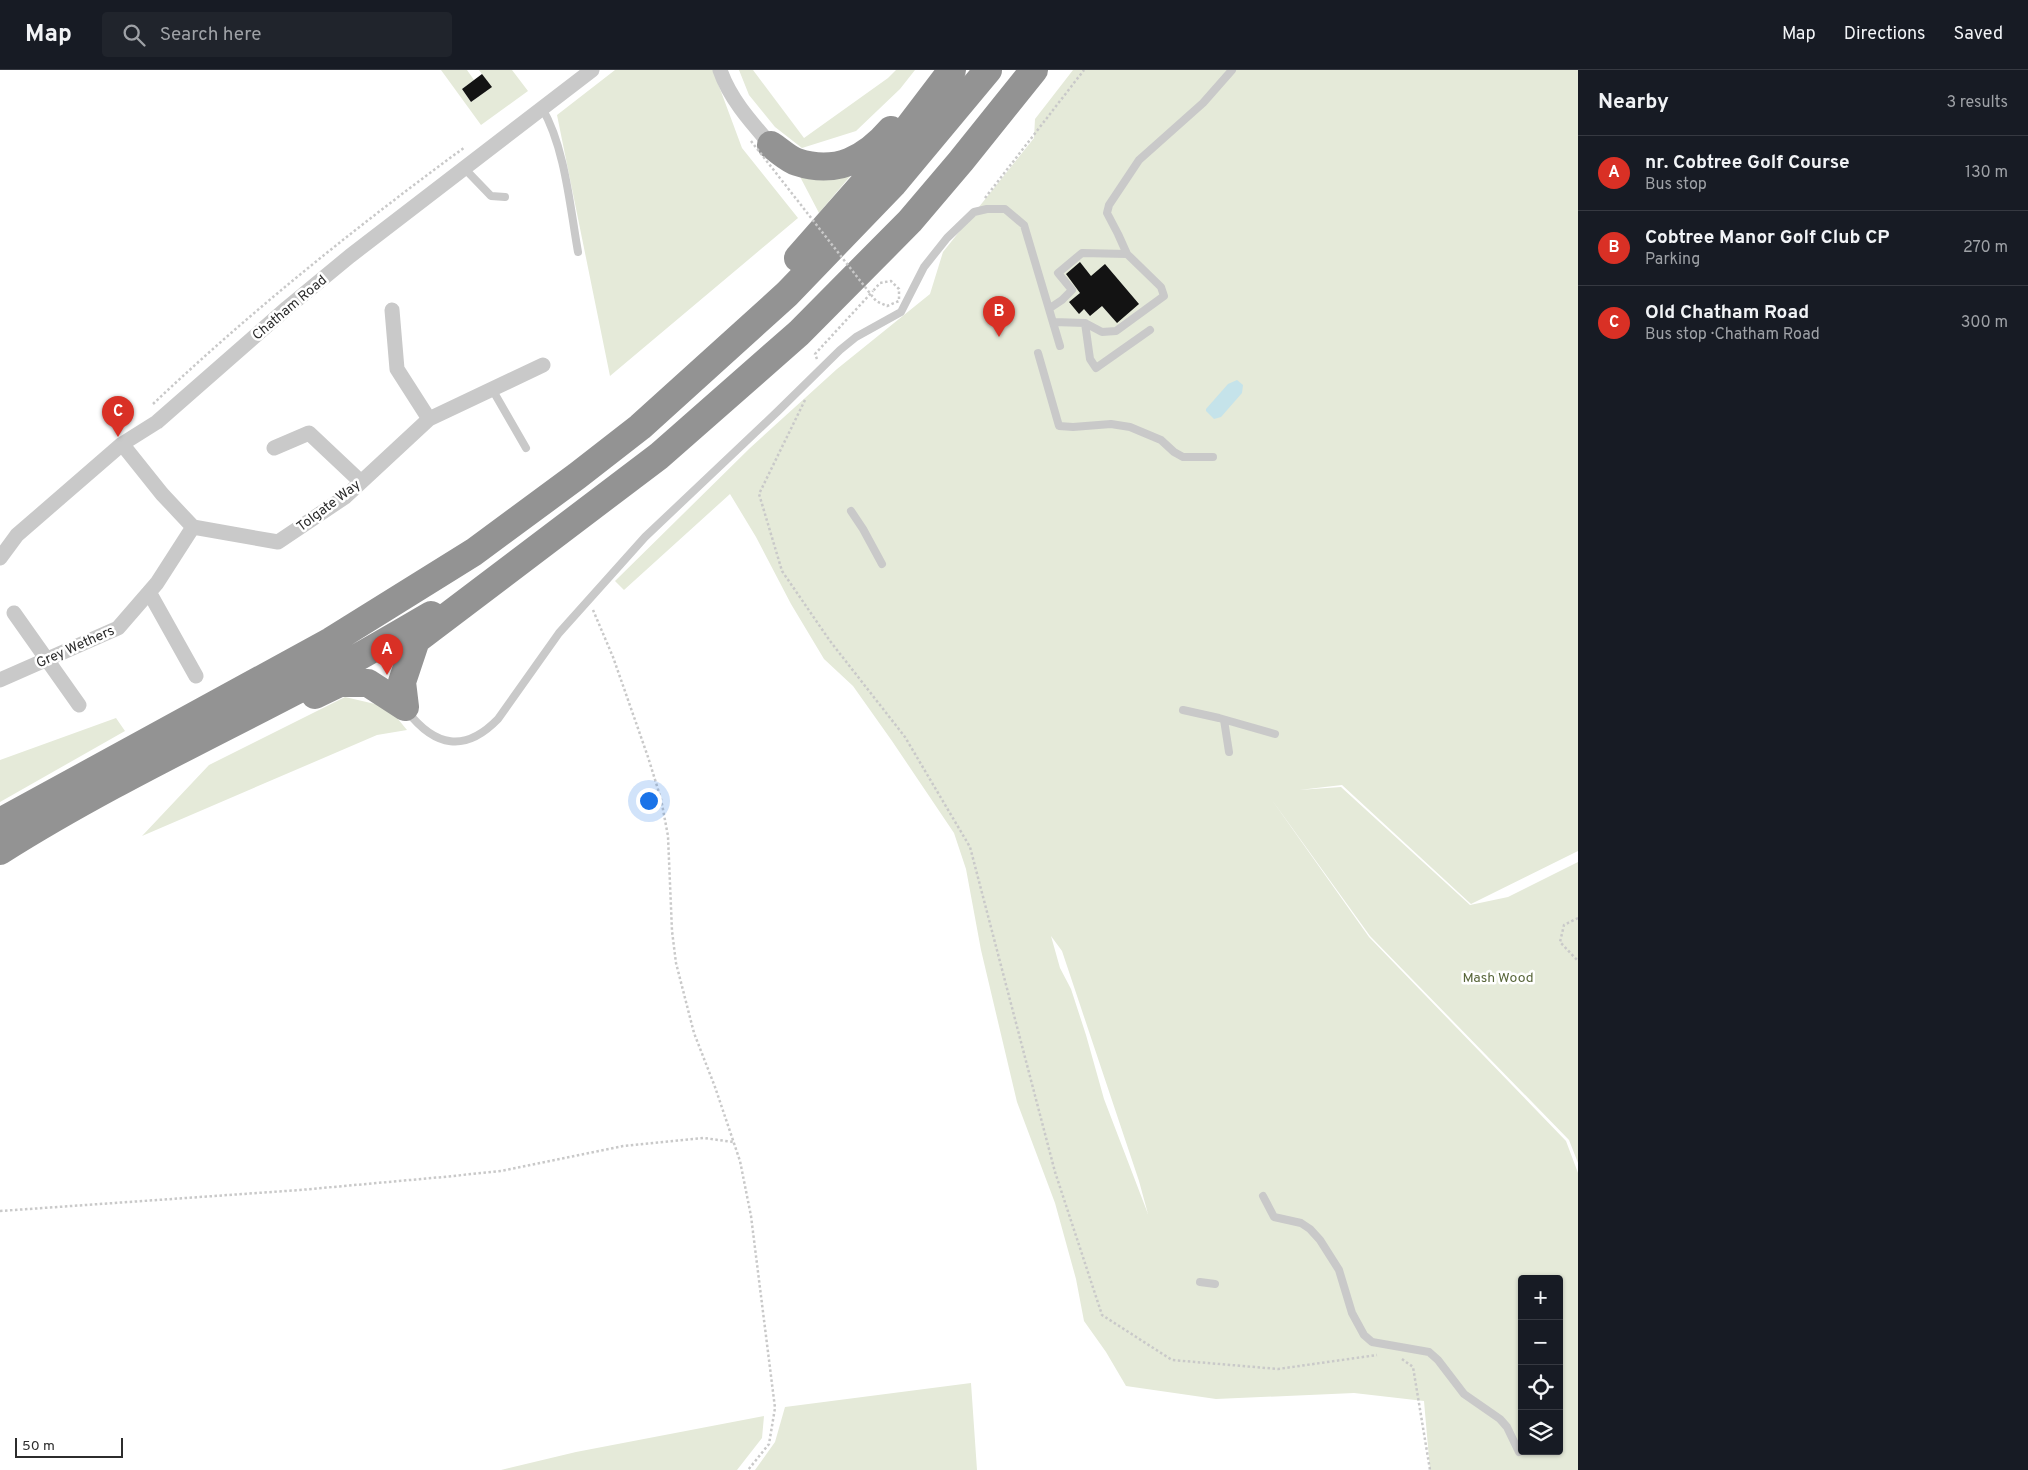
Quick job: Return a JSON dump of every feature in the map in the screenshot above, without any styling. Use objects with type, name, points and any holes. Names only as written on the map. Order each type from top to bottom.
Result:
[{"type":"highway","points":[[761,143],[796,162],[824,168],[841,166],[861,156],[882,140],[942,70]]},
{"type":"highway","points":[[680,392],[879,166],[952,70]]},
{"type":"highway","points":[[0,822],[323,646],[474,552],[569,482],[640,427],[787,294],[859,220],[918,155],[988,70]]},
{"type":"highway","points":[[405,707],[402,682],[416,640],[659,456],[799,333],[910,221],[1034,70]]},
{"type":"highway","points":[[984,133],[1044,80],[1052,70]]},
{"type":"highway","points":[[0,851],[30,832],[114,786],[318,679],[467,594],[524,558]]},
{"type":"highway","points":[[114,786],[188,757],[256,726],[340,683],[368,683],[405,707]]},
{"type":"street","name":"Chatham Road","points":[[0,558],[17,535],[122,444],[157,422],[343,262],[592,70]]},
{"type":"street","points":[[720,70],[726,86],[751,122],[761,143]]},
{"type":"street","points":[[392,310],[397,369],[429,418]]},
{"type":"street","name":"Tolgate Way","points":[[193,528],[278,542],[345,497],[429,418],[543,365]]},
{"type":"street","points":[[274,448],[309,433],[361,482]]},
{"type":"street","points":[[122,444],[162,494],[193,528]]},
{"type":"street","name":"Grey Wethers","points":[[0,680],[118,628],[149,592],[193,528]]},
{"type":"street","points":[[149,592],[196,676]]},
{"type":"street","points":[[14,612],[79,705]]},
{"type":"lane","points":[[1054,322],[1085,323],[1102,332],[1116,331],[1164,296],[1161,287],[1127,254],[1107,213],[1109,205],[1139,160],[1203,103],[1232,70]]},
{"type":"lane","points":[[542,108],[550,123],[558,149],[578,252]]},
{"type":"lane","points":[[464,168],[491,196],[505,197]]},
{"type":"lane","points":[[405,707],[428,733],[440,740],[464,740],[477,736],[487,730],[498,719],[559,633],[645,537],[840,350],[856,337],[901,312],[924,267],[947,238],[974,212],[987,209],[1005,209],[1024,224],[1060,346]]},
{"type":"lane","points":[[1050,308],[1072,290],[1058,273],[1082,253],[1127,254]]},
{"type":"lane","points":[[1085,323],[1090,359],[1097,371],[1150,330]]},
{"type":"lane","points":[[1038,353],[1059,426],[1073,427],[1111,424],[1130,427],[1161,440],[1174,452],[1182,456],[1213,457]]},
{"type":"lane","points":[[492,389],[526,448]]},
{"type":"lane","points":[[851,511],[863,528],[882,564]]},
{"type":"lane","points":[[1183,710],[1275,734]]},
{"type":"lane","points":[[1224,720],[1229,752]]},
{"type":"lane","points":[[1263,1196],[1274,1217],[1301,1223],[1310,1229],[1328,1250],[1339,1270],[1352,1313],[1364,1335],[1372,1342],[1429,1352],[1438,1360],[1464,1394],[1500,1419],[1507,1427],[1518,1450]]},
{"type":"lane","points":[[1200,1282],[1215,1284]]},
{"type":"path","points":[[974,212],[1084,70]]},
{"type":"path","points":[[761,143],[876,301],[887,306],[899,301],[899,290],[891,281],[880,283],[873,291],[815,354],[821,369],[760,494],[782,571],[830,641],[905,737],[970,848],[1055,1172],[1102,1315],[1172,1360],[1278,1369],[1383,1354]]},
{"type":"path","points":[[589,601],[613,658],[648,757],[660,799],[668,836],[672,931],[676,963],[694,1033],[740,1161],[751,1216],[775,1408],[769,1444],[748,1470]]},
{"type":"path","points":[[1578,918],[1564,925],[1560,942],[1578,961]]},
{"type":"path","points":[[0,1211],[300,1190],[443,1177],[501,1170],[623,1146],[704,1138],[733,1142]]},
{"type":"path","points":[[1400,1357],[1413,1367],[1430,1470]]},
{"type":"green space","points":[[441,70],[467,70],[474,80],[462,89],[471,102],[491,87],[479,70],[512,70],[528,91],[481,125]]},
{"type":"green space","points":[[615,70],[713,70],[742,148],[798,218],[610,376],[557,115]]},
{"type":"green space","points":[[739,70],[753,70],[804,138],[888,78],[896,70],[915,70],[900,89],[856,131],[802,148],[775,127],[749,95]]},
{"type":"green space","name":"Mash Wood","points":[[1073,70],[1578,70],[1578,851],[1471,904],[1342,785],[1299,790],[1341,787],[1470,905],[1508,897],[1578,862],[1578,1163],[1569,1140],[1370,936],[1267,793],[1369,937],[1566,1141],[1578,1173],[1578,1470],[1430,1470],[1424,1401],[1354,1393],[1216,1399],[1126,1386],[1106,1352],[1084,1321],[1076,1279],[1055,1203],[1017,1102],[981,950],[966,869],[954,833],[853,686],[824,659],[730,494],[624,590],[615,581],[750,448],[837,369],[930,294],[943,252],[1034,138],[1035,119]],"holes":[[[1051,936],[1062,951],[1139,1181],[1148,1214],[1104,1099],[1086,1035],[1071,989],[1060,968]]]},
{"type":"green space","points":[[863,161],[819,213],[796,169]]},
{"type":"green space","points":[[345,697],[388,707],[407,730],[377,735],[142,836],[209,765]]},
{"type":"green space","points":[[116,718],[125,731],[0,802],[0,760]]},
{"type":"green space","points":[[971,1383],[977,1470],[755,1470],[775,1442],[785,1407]]},
{"type":"green space","points":[[764,1416],[762,1438],[737,1470],[501,1470],[576,1452]]},
{"type":"water","points":[[1237,380],[1243,385],[1242,393],[1221,417],[1214,419],[1206,409],[1228,384]]},
{"type":"building","points":[[482,74],[492,87],[471,102],[462,89]]},
{"type":"building","points":[[1080,262],[1091,276],[1105,264],[1139,304],[1117,323],[1102,306],[1090,316],[1084,309],[1079,314],[1069,302],[1080,293],[1066,274]]},
{"type":"place","name":"Cobtree Manor Golf Club CP","points":[[999,337]]},
{"type":"place","name":"Old Chatham Road","points":[[118,437]]},
{"type":"place","name":"nr. Cobtree Golf Course","points":[[387,675]]}]
